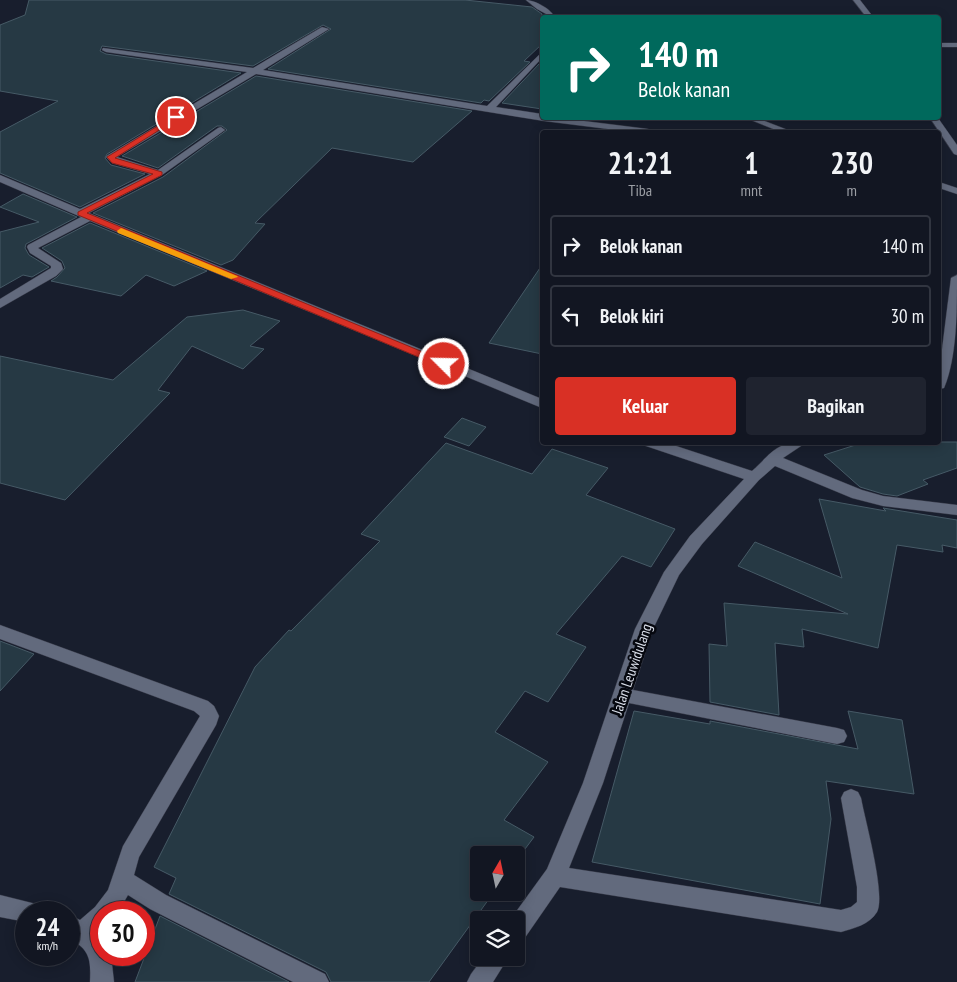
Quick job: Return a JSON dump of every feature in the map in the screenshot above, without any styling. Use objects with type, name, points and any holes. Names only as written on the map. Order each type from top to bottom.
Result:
[{"type":"street","points":[[529,0],[538,8],[551,15]]},
{"type":"street","points":[[856,0],[868,15]]},
{"type":"street","points":[[160,173],[114,161],[111,157],[325,29]]},
{"type":"street","points":[[941,45],[957,45]]},
{"type":"street","points":[[106,50],[253,71],[540,117]]},
{"type":"street","points":[[489,109],[540,56]]},
{"type":"street","points":[[564,120],[634,130]]},
{"type":"street","points":[[755,120],[783,130]]},
{"type":"street","points":[[935,120],[954,151]]},
{"type":"street","points":[[0,304],[52,274],[57,269],[57,265],[34,251],[32,247],[160,173],[220,130]]},
{"type":"street","points":[[0,178],[540,403]]},
{"type":"street","points":[[941,187],[957,191]]},
{"type":"street","points":[[941,382],[947,370],[957,278]]},
{"type":"street","points":[[657,445],[754,477]]},
{"type":"street","name":"Jalan Leuwidulang","points":[[525,918],[555,876],[592,783],[644,629],[672,572],[696,540],[754,477],[772,459],[794,445]]},
{"type":"street","points":[[772,459],[857,494],[883,500],[957,510]]},
{"type":"street","points":[[1,634],[202,706],[210,716],[208,725],[130,853],[124,869],[121,889],[110,901]]},
{"type":"street","points":[[623,695],[837,736]]},
{"type":"street","points":[[555,876],[841,920],[858,916],[868,906],[868,888],[851,798]]},
{"type":"street","points":[[123,880],[158,902],[317,982]]},
{"type":"street","points":[[0,906],[15,909]]},
{"type":"street","points":[[102,966],[102,982]]},
{"type":"street","points":[[479,982],[491,966]]},
{"type":"building","points":[[29,0],[465,0],[532,7],[542,14],[540,15],[540,46],[524,61],[530,62],[489,101],[484,100],[481,103],[268,69],[331,29],[323,25],[253,66],[102,46],[100,51],[106,54],[241,73],[107,154],[105,158],[111,165],[145,174],[80,207],[0,173],[0,132],[58,101],[0,91],[0,25],[25,15]]},
{"type":"building","points":[[540,63],[540,109],[502,103]]},
{"type":"building","points":[[256,76],[472,111],[413,162],[332,148],[255,223],[265,224],[233,260],[221,265],[93,213],[163,177],[227,130],[222,126],[217,126],[158,168],[122,156]]},
{"type":"building","points":[[23,194],[77,217],[26,244],[25,248],[29,255],[49,267],[32,277],[23,275],[0,288],[0,232],[39,222],[0,207]]},
{"type":"building","points":[[90,223],[207,271],[174,286],[146,275],[121,296],[51,281],[65,268],[62,261],[42,248]]},
{"type":"building","points":[[540,268],[540,354],[489,343]]},
{"type":"building","points":[[243,310],[280,321],[250,346],[264,349],[243,369],[192,346],[158,390],[170,393],[65,500],[0,483],[0,356],[113,380],[187,317]]},
{"type":"building","points":[[462,418],[486,427],[469,446],[444,437]]},
{"type":"building","points":[[941,442],[957,442],[957,468],[923,480],[928,484],[897,496],[860,487],[824,455],[856,445],[941,445]]},
{"type":"building","points":[[446,443],[532,474],[552,449],[608,468],[586,495],[675,529],[651,567],[622,556],[556,634],[586,647],[548,702],[525,691],[495,732],[548,762],[504,820],[534,837],[525,849],[525,846],[470,846],[470,901],[488,901],[480,911],[470,911],[470,925],[429,982],[331,982],[326,972],[169,894],[176,878],[154,867],[255,667],[289,630],[291,631],[380,541],[361,534]]},
{"type":"building","points":[[819,499],[886,511],[883,508],[957,520],[957,548],[942,545],[943,552],[897,545],[878,648],[802,629],[804,647],[775,643],[779,715],[710,702],[709,644],[727,646],[724,603],[848,614],[738,566],[755,542],[842,578]]},
{"type":"building","points":[[0,641],[34,654],[0,691]]},
{"type":"building","points":[[634,711],[710,724],[710,721],[858,749],[848,711],[902,720],[914,794],[826,781],[831,819],[820,904],[592,862]]},
{"type":"building","points":[[160,916],[289,982],[135,982],[141,966],[155,966],[155,929]]},
{"type":"slow traffic","points":[[121,231],[234,277]]},
{"type":"route","points":[[176,117],[111,157],[114,161],[160,173],[81,214],[444,364]]}]
